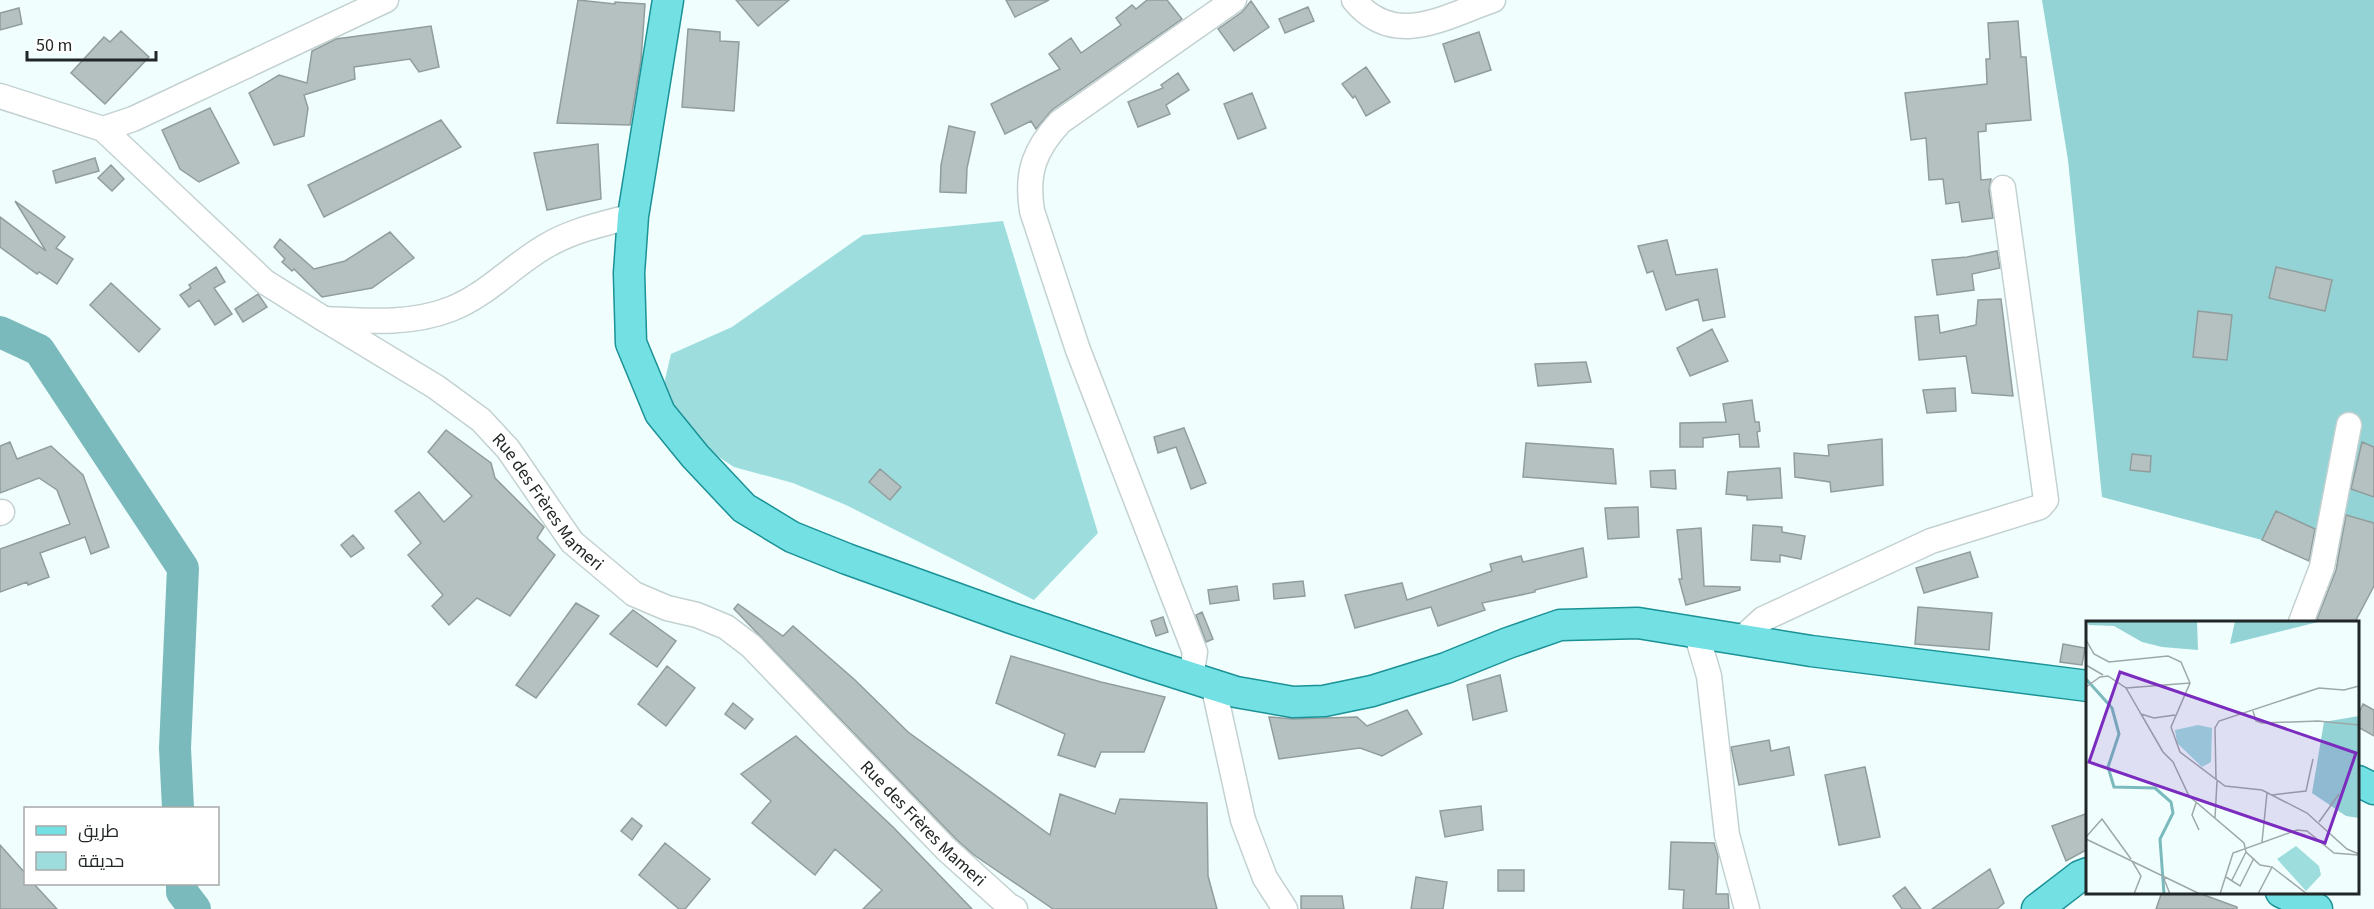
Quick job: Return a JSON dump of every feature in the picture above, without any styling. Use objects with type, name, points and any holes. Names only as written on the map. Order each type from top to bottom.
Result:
[{"type":"main road","points":[[668,0],[633,216],[629,273],[631,343],[660,413],[695,456],[744,508],[792,537],[1011,618],[1202,681],[1236,692],[1293,702],[1324,701],[1372,691],[1446,668],[1560,625],[1638,623],[1811,651],[2086,686]]},
{"type":"main road","points":[[2359,782],[2374,789]]},
{"type":"main road","points":[[2037,909],[2086,874]]},
{"type":"main road","points":[[2285,894],[2317,909]]},
{"type":"street","points":[[0,96],[103,129],[133,119],[386,0]]},
{"type":"street","points":[[1234,0],[1060,122],[1047,136],[1037,153],[1031,172],[1029,192],[1032,211],[1078,350],[1195,652],[1243,820],[1265,878],[1285,909]]},
{"type":"street","points":[[1354,0],[1374,20],[1398,27],[1432,23],[1493,0]]},
{"type":"street","name":"Rue des Frères Mameri","points":[[103,129],[265,282],[436,387],[481,420],[508,450],[572,542],[634,594],[667,608],[697,615],[726,627],[750,646],[945,849],[1015,909]]},
{"type":"street","points":[[1740,640],[1763,619],[1931,541],[2040,507],[2046,500],[2003,188]]},
{"type":"street","points":[[324,320],[413,319],[451,309],[480,294],[546,246],[578,230],[633,216]]},
{"type":"street","points":[[2301,621],[2322,567],[2349,424]]},
{"type":"street","points":[[1696,632],[1709,676],[1727,835],[1747,909]]},
{"type":"green space","points":[[1003,221],[1098,533],[1034,600],[846,505],[793,483],[734,467],[690,438],[663,388],[671,354],[732,327],[863,235]]},
{"type":"shaded area","points":[[2042,0],[2374,0],[2374,570],[2102,497],[2068,160]]},
{"type":"building","points":[[578,0],[645,4],[641,60],[630,125],[557,123]]},
{"type":"building","points":[[736,0],[789,0],[758,26]]},
{"type":"building","points":[[1006,0],[1049,0],[1015,17]]},
{"type":"building","points":[[1147,0],[1167,0],[1182,19],[1052,110],[1036,129],[1031,121],[1005,134],[991,104],[1060,69],[1049,54],[1071,38],[1081,53],[1121,25],[1116,18],[1132,5],[1136,9]]},
{"type":"building","points":[[1251,1],[1269,27],[1234,51],[1218,29],[1242,12]]},
{"type":"building","points":[[1308,7],[1314,21],[1285,33],[1279,19]]},
{"type":"building","points":[[19,8],[22,24],[0,30],[0,13]]},
{"type":"building","points":[[2018,21],[2021,57],[2026,57],[2031,120],[1986,124],[1986,131],[1978,132],[1981,180],[1991,179],[1989,190],[1993,218],[1962,222],[1959,202],[1946,204],[1943,179],[1929,180],[1926,138],[1911,140],[1905,93],[1987,84],[1986,59],[1990,59],[1988,23]]},
{"type":"building","points":[[431,26],[439,67],[419,72],[410,59],[354,67],[355,79],[304,95],[308,108],[304,136],[274,145],[249,93],[279,75],[307,83],[312,51],[336,39]]},
{"type":"building","points":[[688,29],[720,32],[720,41],[739,42],[734,111],[682,107]]},
{"type":"building","points":[[121,31],[149,57],[105,104],[71,73],[104,37],[110,42]]},
{"type":"building","points":[[1479,32],[1491,70],[1455,82],[1443,44]]},
{"type":"building","points":[[1366,67],[1390,102],[1366,116],[1355,96],[1353,98],[1342,84]]},
{"type":"building","points":[[1178,73],[1189,90],[1166,105],[1170,114],[1138,127],[1128,102],[1163,88],[1161,85]]},
{"type":"building","points":[[1252,93],[1266,128],[1238,139],[1224,104]]},
{"type":"building","points":[[210,108],[239,163],[199,182],[180,169],[162,130]]},
{"type":"building","points":[[441,120],[461,147],[324,217],[308,185]]},
{"type":"building","points":[[949,126],[975,132],[967,168],[966,193],[940,192],[941,165]]},
{"type":"building","points":[[598,144],[601,199],[547,210],[534,153]]},
{"type":"building","points":[[95,158],[99,171],[56,183],[53,171]]},
{"type":"building","points":[[111,165],[124,179],[112,191],[98,178]]},
{"type":"building","points":[[15,201],[65,237],[56,248],[73,259],[57,284],[39,272],[37,274],[0,247],[0,217],[46,251]]},
{"type":"building","points":[[390,232],[414,258],[372,288],[322,297],[294,269],[292,271],[282,262],[285,259],[274,247],[280,239],[314,269],[345,261]]},
{"type":"building","points":[[1667,240],[1676,275],[1717,269],[1725,317],[1703,321],[1698,299],[1666,310],[1653,271],[1647,273],[1638,246]]},
{"type":"building","points":[[1997,251],[2000,268],[1972,274],[1974,290],[1937,295],[1932,260],[1967,257]]},
{"type":"building","points":[[216,267],[225,282],[214,288],[232,314],[215,325],[199,300],[189,307],[180,295],[191,288],[189,285]]},
{"type":"building","points":[[2276,267],[2332,280],[2325,311],[2269,298]]},
{"type":"building","points":[[111,283],[160,329],[139,352],[90,305]]},
{"type":"building","points":[[258,294],[267,307],[243,322],[235,309]]},
{"type":"building","points":[[2001,299],[2013,396],[1972,393],[1966,356],[1919,360],[1915,317],[1938,315],[1940,333],[1976,325],[1978,300]]},
{"type":"building","points":[[2198,311],[2232,315],[2227,360],[2193,357]]},
{"type":"building","points":[[1712,329],[1728,361],[1690,376],[1677,348]]},
{"type":"building","points":[[1586,362],[1591,382],[1538,386],[1535,364]]},
{"type":"building","points":[[1955,388],[1956,411],[1927,413],[1923,390]]},
{"type":"building","points":[[1752,400],[1755,422],[1759,422],[1760,431],[1757,432],[1759,447],[1740,447],[1739,434],[1703,438],[1703,447],[1680,447],[1680,423],[1726,422],[1723,404]]},
{"type":"building","points":[[1184,428],[1206,483],[1191,489],[1176,447],[1158,453],[1154,437]]},
{"type":"building","points":[[446,430],[491,463],[495,478],[544,527],[537,538],[555,555],[510,616],[477,598],[449,625],[432,606],[443,595],[408,555],[421,543],[395,511],[419,492],[444,522],[472,496],[428,452]]},
{"type":"building","points":[[1882,439],[1883,485],[1831,492],[1830,482],[1795,477],[1794,453],[1829,456],[1828,445]]},
{"type":"building","points":[[10,442],[17,459],[51,446],[83,475],[109,547],[91,554],[85,537],[40,553],[49,577],[0,592],[0,549],[70,524],[57,490],[39,478],[0,493],[0,446]]},
{"type":"building","points":[[2362,442],[2374,447],[2374,497],[2351,489]]},
{"type":"building","points":[[1526,443],[1613,449],[1616,484],[1523,477]]},
{"type":"building","points":[[2132,454],[2151,456],[2150,472],[2130,470]]},
{"type":"building","points":[[1780,468],[1782,498],[1747,500],[1747,496],[1726,494],[1728,472]]},
{"type":"building","points":[[880,469],[901,487],[890,500],[869,482]]},
{"type":"building","points":[[1675,470],[1676,489],[1651,487],[1650,471]]},
{"type":"building","points":[[1638,507],[1639,537],[1608,539],[1605,508]]},
{"type":"building","points":[[2276,511],[2315,529],[2309,561],[2262,540]]},
{"type":"building","points":[[2346,515],[2374,523],[2374,586],[2356,621],[2317,619],[2336,570]]},
{"type":"building","points":[[1753,525],[1782,527],[1782,532],[1805,536],[1801,559],[1780,555],[1780,562],[1751,560]]},
{"type":"building","points":[[1701,528],[1704,586],[1740,587],[1740,590],[1686,605],[1679,579],[1682,579],[1677,530]]},
{"type":"building","points":[[353,535],[364,548],[351,557],[341,545]]},
{"type":"building","points":[[1583,548],[1587,577],[1535,590],[1535,592],[1482,603],[1485,610],[1438,626],[1431,607],[1355,628],[1345,595],[1402,583],[1407,600],[1492,571],[1490,564],[1521,556],[1523,562]]},
{"type":"building","points":[[1970,552],[1978,577],[1924,593],[1916,568]]},
{"type":"building","points":[[1303,581],[1305,596],[1274,599],[1273,584]]},
{"type":"building","points":[[1237,586],[1239,600],[1210,604],[1208,590]]},
{"type":"building","points":[[576,603],[599,616],[536,698],[516,685]]},
{"type":"building","points":[[738,604],[783,636],[793,626],[855,680],[908,732],[1050,835],[1060,794],[1115,814],[1120,799],[1207,803],[1208,876],[1217,909],[1053,909],[974,855],[956,839],[734,609]]},
{"type":"building","points":[[1918,607],[1992,613],[1989,650],[1915,644]]},
{"type":"building","points":[[633,610],[676,641],[657,667],[610,634]]},
{"type":"building","points":[[1202,612],[1213,639],[1206,642],[1196,615]]},
{"type":"building","points":[[1163,617],[1168,632],[1156,636],[1151,621]]},
{"type":"building","points":[[2063,644],[2085,648],[2082,665],[2060,662]]},
{"type":"building","points":[[1011,656],[1101,682],[1165,697],[1144,752],[1101,752],[1095,767],[1058,755],[1065,734],[996,703]]},
{"type":"building","points":[[667,666],[695,688],[666,726],[638,704]]},
{"type":"building","points":[[1500,675],[1507,711],[1473,720],[1467,685]]},
{"type":"building","points":[[733,703],[753,719],[745,729],[725,714]]},
{"type":"building","points":[[2363,704],[2374,710],[2374,736],[2359,728],[2359,713]]},
{"type":"building","points":[[1407,710],[1422,734],[1382,756],[1360,748],[1279,759],[1269,717],[1293,719],[1357,717],[1367,726]]},
{"type":"building","points":[[796,736],[893,827],[972,909],[863,909],[882,890],[835,849],[815,875],[752,823],[771,801],[741,774]]},
{"type":"building","points":[[1769,740],[1771,751],[1789,747],[1794,775],[1739,785],[1731,747]]},
{"type":"building","points":[[1865,767],[1880,837],[1839,845],[1825,775]]},
{"type":"building","points":[[1481,806],[1483,830],[1445,837],[1440,811]]},
{"type":"building","points":[[2086,814],[2086,850],[2066,861],[2052,826]]},
{"type":"building","points":[[632,818],[642,826],[632,840],[621,831]]},
{"type":"building","points":[[1671,842],[1714,843],[1718,856],[1716,894],[1728,894],[1729,909],[1683,909],[1684,890],[1669,889]]},
{"type":"building","points":[[665,843],[710,879],[685,909],[679,909],[639,875]]},
{"type":"building","points":[[0,845],[24,872],[24,885],[35,885],[57,909],[0,909]]},
{"type":"building","points":[[1990,869],[2004,903],[1997,909],[1932,909]]},
{"type":"building","points":[[1498,870],[1524,870],[1524,891],[1498,891]]},
{"type":"building","points":[[1416,877],[1447,882],[1443,909],[1411,909]]},
{"type":"building","points":[[1905,887],[1921,909],[1902,909],[1893,896]]},
{"type":"building","points":[[2161,894],[2201,894],[2237,907],[2237,909],[2156,909]]},
{"type":"building","points":[[1301,896],[1342,896],[1344,909],[1301,909]]},
{"type":"waterway","points":[[0,332],[39,350],[183,568],[175,748],[178,807]]},
{"type":"waterway","points":[[182,885],[182,892],[195,909]]}]
